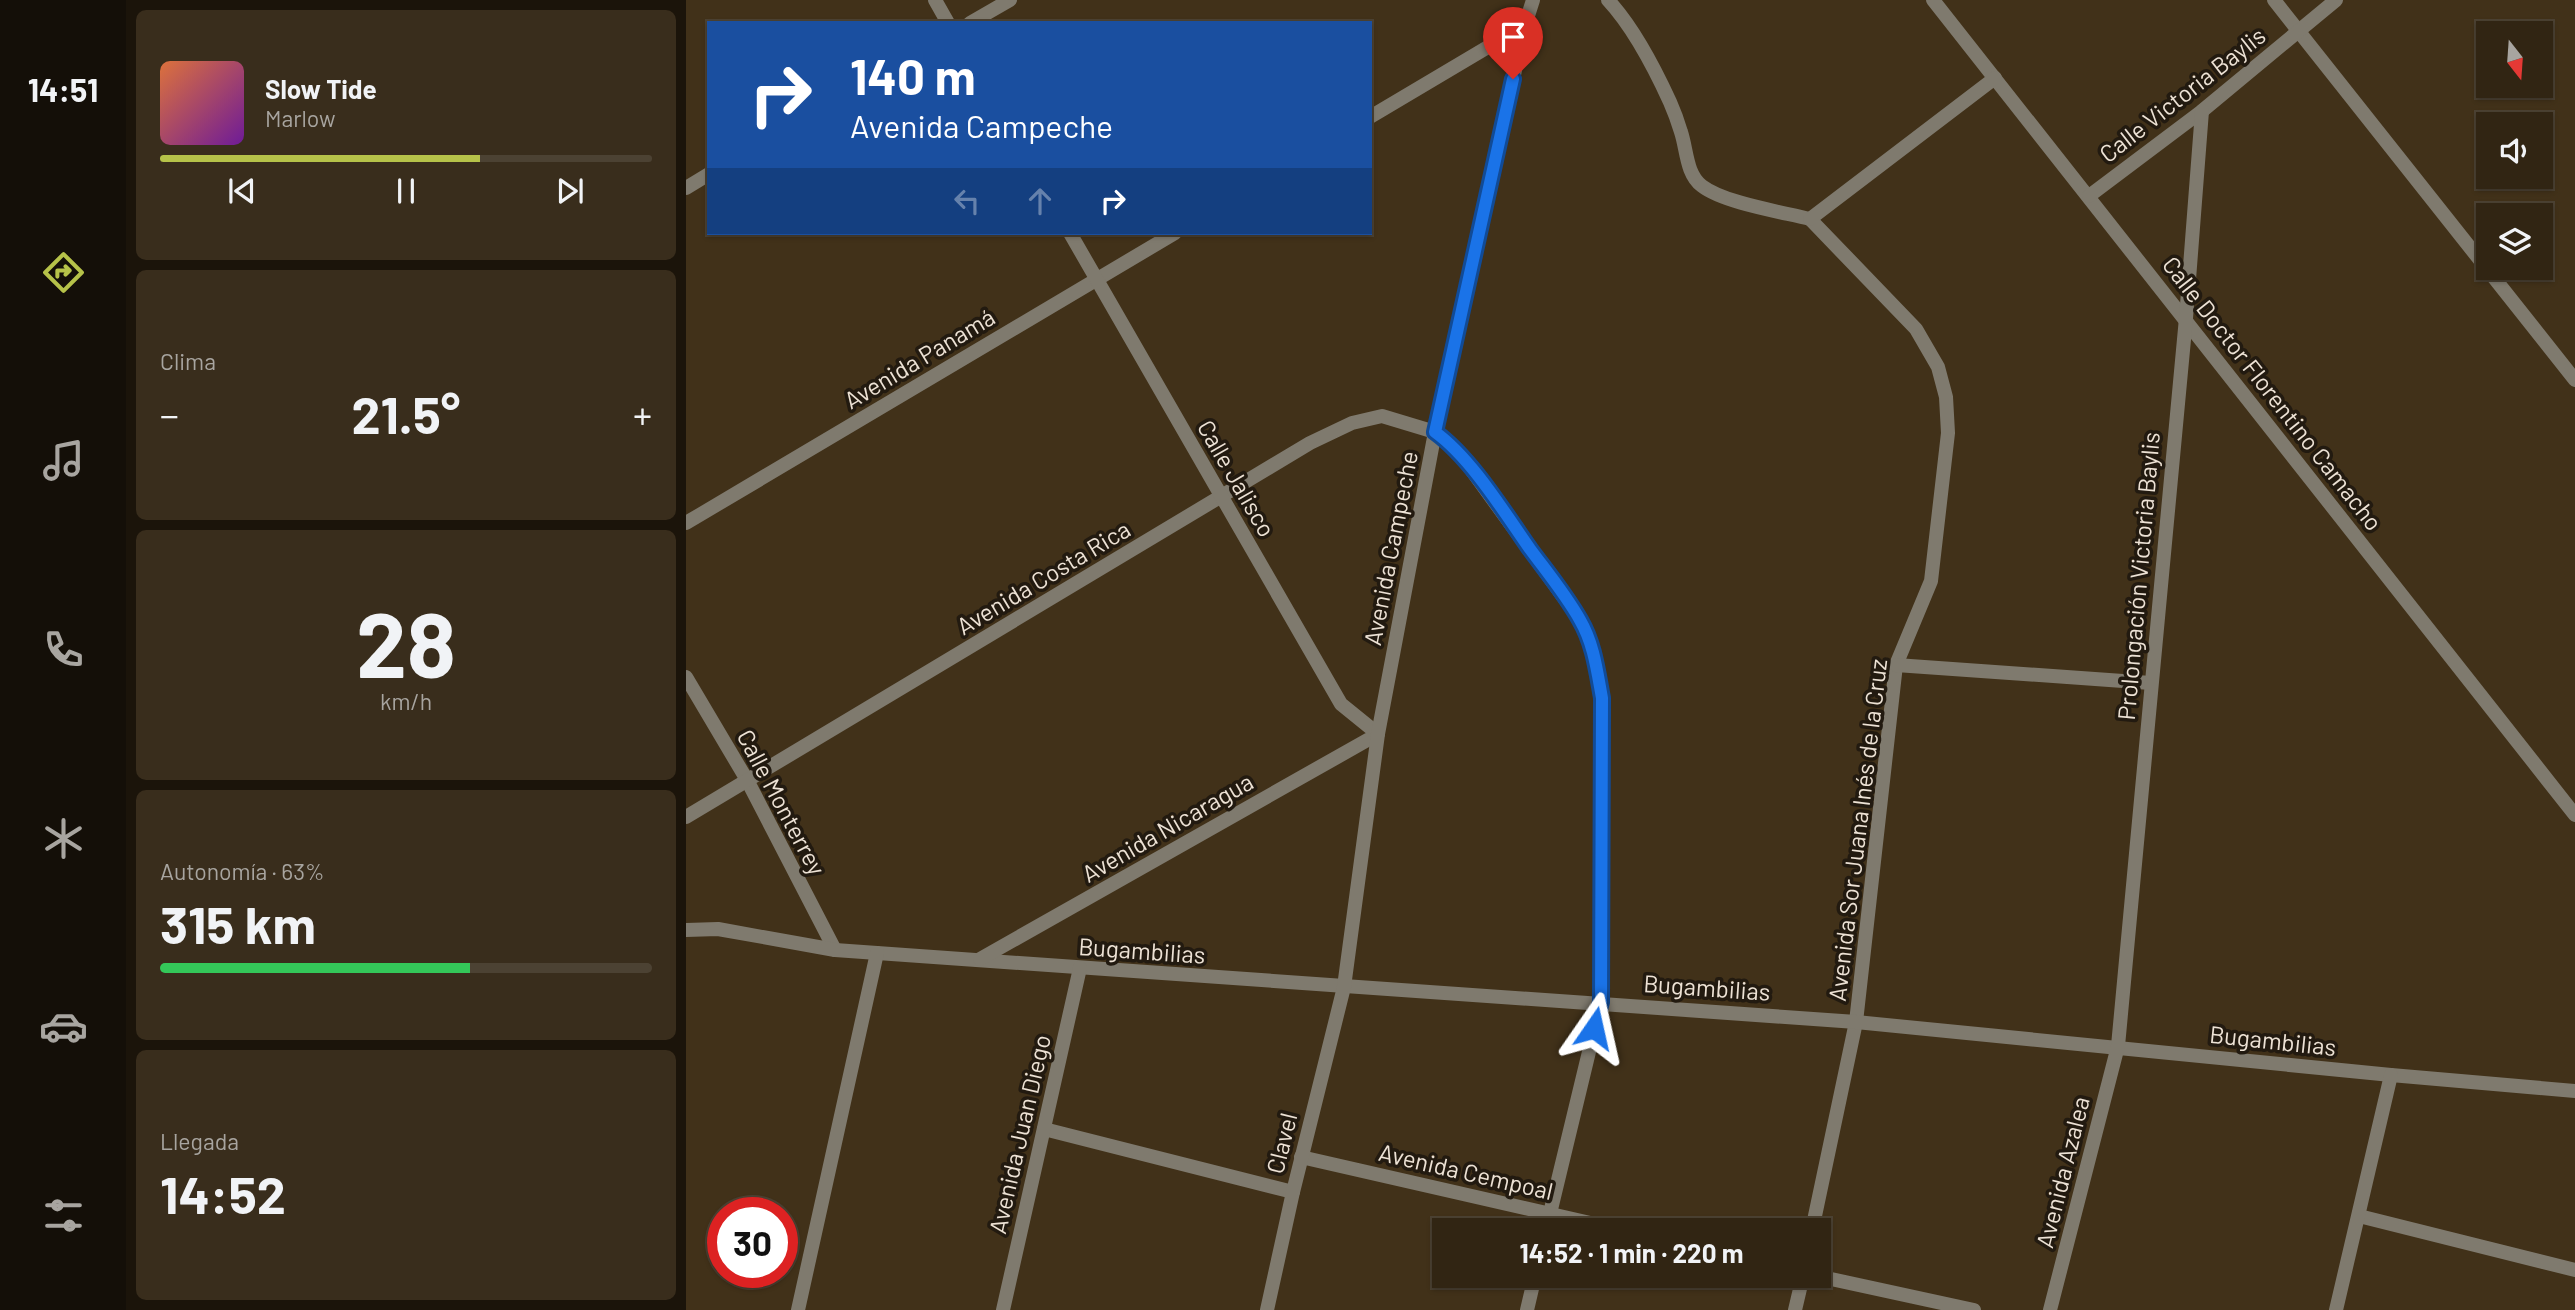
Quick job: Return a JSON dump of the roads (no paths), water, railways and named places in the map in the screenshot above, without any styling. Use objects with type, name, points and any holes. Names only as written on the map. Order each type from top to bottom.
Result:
[{"type":"street","points":[[935,0],[947,21]]},
{"type":"street","points":[[973,21],[1010,0]]},
{"type":"street","name":"Avenida Campeche","points":[[1344,987],[1378,734],[1435,432],[1525,25],[1533,0]]},
{"type":"street","points":[[1608,0],[1624,20],[1670,102],[1695,180],[1720,196],[1810,219],[1995,78]]},
{"type":"street","name":"Calle Doctor Florentino Camacho","points":[[1933,0],[2575,815]]},
{"type":"street","points":[[2274,0],[2575,380]]},
{"type":"street","name":"Calle Victoria Baylis","points":[[2089,196],[2202,111],[2336,0]]},
{"type":"street","points":[[1372,116],[1525,25]]},
{"type":"street","name":"Prolongación Victoria Baylis","points":[[2118,1046],[2186,318],[2202,111]]},
{"type":"street","points":[[686,188],[707,175]]},
{"type":"street","name":"Avenida Sor Juana Inés de la Cruz","points":[[1810,219],[1916,329],[1938,367],[1946,397],[1948,433],[1931,581],[1896,665],[1856,1022],[1815,1218]]},
{"type":"street","name":"Calle Jalisco","points":[[1071,235],[1341,704],[1378,734]]},
{"type":"street","name":"Avenida Panamá","points":[[686,523],[1172,235]]},
{"type":"street","name":"Avenida Costa Rica","points":[[686,817],[1310,443],[1352,423],[1382,416],[1435,432]]},
{"type":"street","points":[[1435,432],[1449,442],[1462,457],[1580,620],[1594,652],[1602,698],[1601,1002],[1549,1218]]},
{"type":"street","points":[[1896,665],[2151,683]]},
{"type":"street","name":"Calle Monterrey","points":[[686,677],[747,780],[835,950]]},
{"type":"street","name":"Avenida Nicaragua","points":[[979,960],[1378,734]]},
{"type":"street","name":"Bugambilias","points":[[686,930],[718,929],[835,950],[1856,1022],[2575,1091]]},
{"type":"street","points":[[798,1310],[877,953]]},
{"type":"street","name":"Avenida Juan Diego","points":[[1003,1310],[1080,968]]},
{"type":"street","name":"Clavel","points":[[1267,1310],[1301,1157],[1344,987]]},
{"type":"street","name":"Avenida Azalea","points":[[2050,1310],[2118,1046]]},
{"type":"street","points":[[2336,1310],[2392,1075]]},
{"type":"street","points":[[1044,1129],[1293,1192]]},
{"type":"street","name":"Avenida Cempoal","points":[[1301,1157],[1568,1218]]},
{"type":"street","points":[[2359,1216],[2575,1270]]},
{"type":"street","points":[[1831,1279],[1974,1310]]},
{"type":"street","points":[[1527,1310],[1532,1288]]},
{"type":"street","points":[[1795,1310],[1800,1288]]}]
